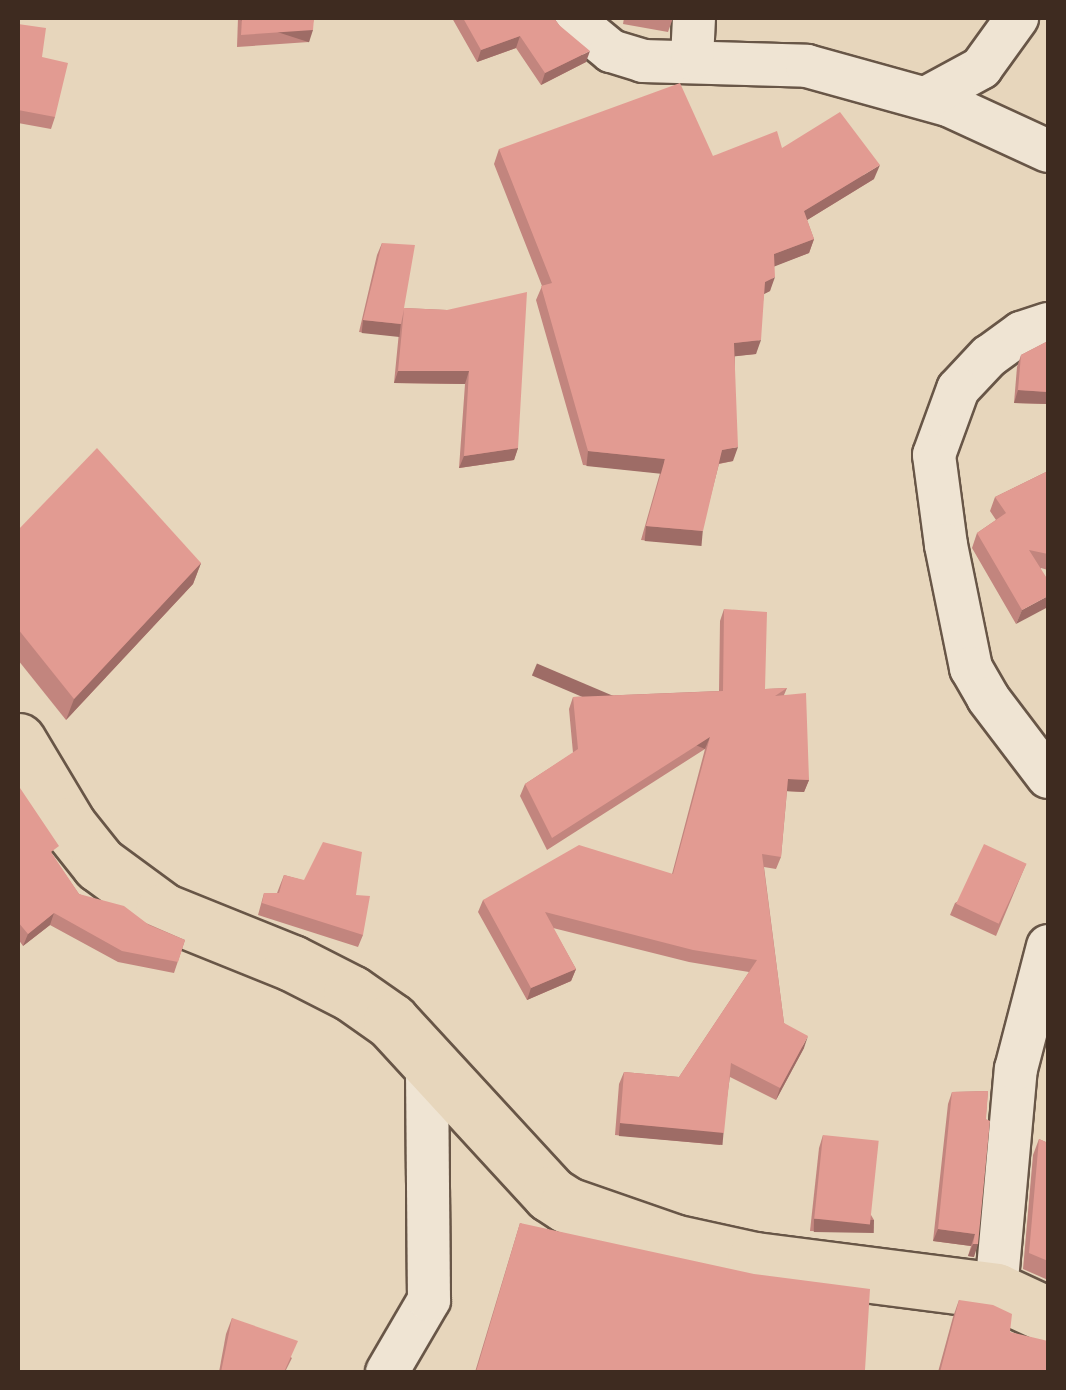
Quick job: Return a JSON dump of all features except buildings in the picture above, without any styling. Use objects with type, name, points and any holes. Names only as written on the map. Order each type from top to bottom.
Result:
[{"type":"main road","points":[[18,742],[68,825],[99,864],[163,910],[352,993],[401,1030],[427,1056],[550,1194],[596,1218],[673,1242],[755,1260],[996,1291],[1048,1315]]},
{"type":"street","points":[[571,18],[612,51],[643,61],[693,38],[926,98],[1048,151]]},
{"type":"street","points":[[926,98],[981,68],[1017,18]]},
{"type":"street","points":[[1048,324],[1021,333],[989,356],[958,389],[934,455],[946,545],[971,668],[988,698],[1048,777]]},
{"type":"street","points":[[996,1291],[1016,1068],[1048,946]]},
{"type":"street","points":[[386,1372],[429,1300],[427,1056]]}]
